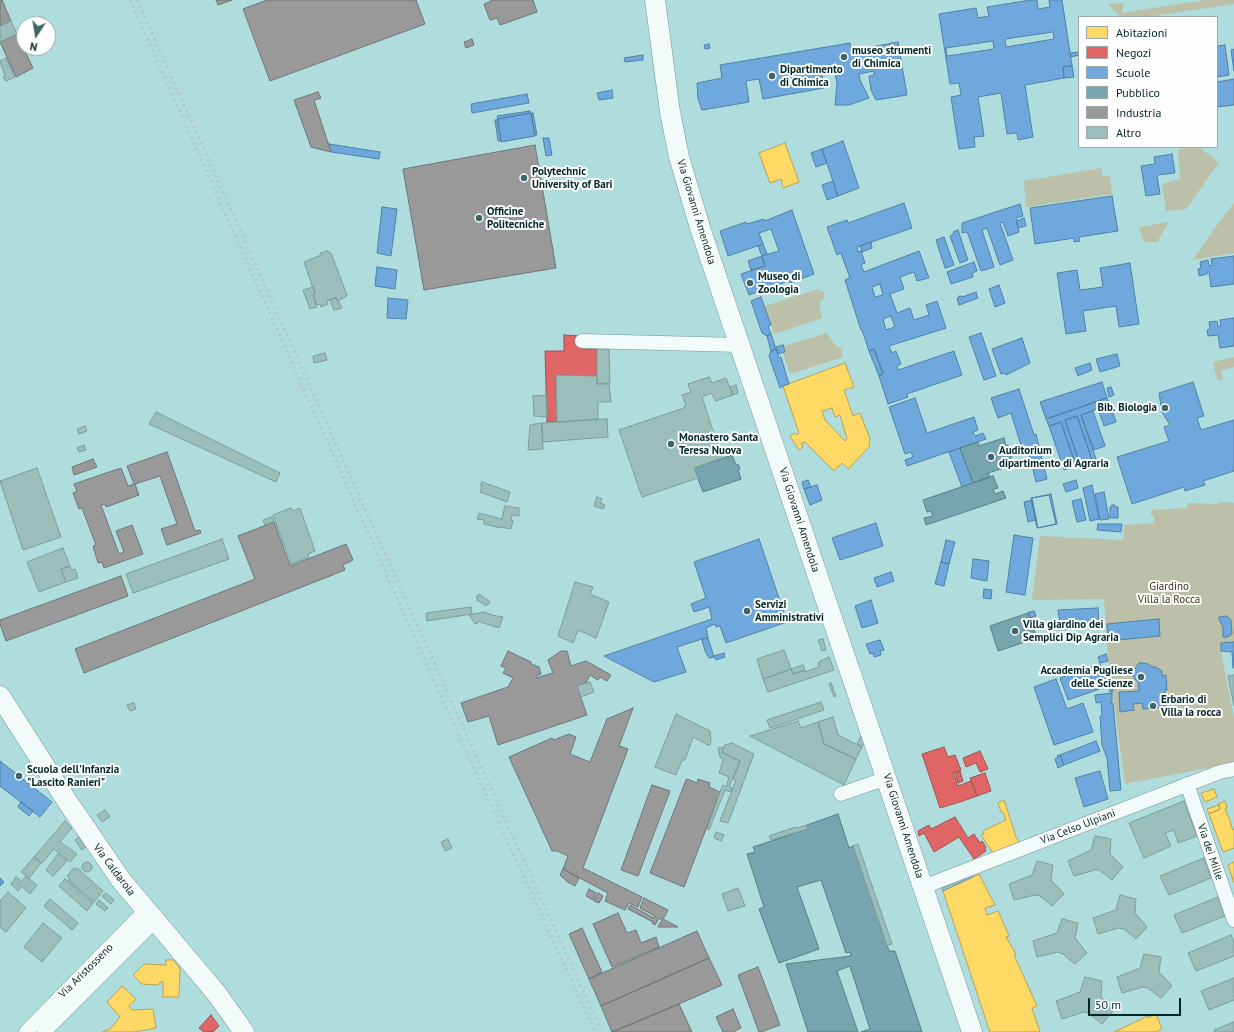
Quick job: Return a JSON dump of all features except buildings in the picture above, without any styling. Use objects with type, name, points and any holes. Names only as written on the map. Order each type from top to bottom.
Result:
[{"type":"main road","name":"Via Giovanni Amendola","points":[[655,0],[670,112],[679,157],[701,231],[972,1032]]},
{"type":"main road","name":"Via Caldarola","points":[[0,696],[95,844],[121,880],[217,994],[244,1032]]},
{"type":"street","points":[[582,341],[740,345]]},
{"type":"street","name":"Via Celso Ulpiani","points":[[923,887],[1187,784],[1220,772],[1234,769]]},
{"type":"street","points":[[843,794],[887,778]]},
{"type":"street","name":"Via dei Mille","points":[[1187,784],[1234,920]]},
{"type":"street","name":"Via Aristosseno","points":[[26,1032],[150,915]]},
{"type":"street","name":"Via Aristosseno","points":[[44,1032],[150,915]]},
{"type":"green space","points":[[1205,0],[1234,0],[1234,4],[1154,16],[1119,16],[1108,4],[1124,3],[1121,13]]},
{"type":"green space","points":[[1185,148],[1199,148],[1214,158],[1218,164],[1186,209],[1166,211],[1162,184],[1180,179],[1178,150]]},
{"type":"green space","points":[[1102,168],[1102,176],[1110,176],[1112,194],[1026,207],[1024,181]]},
{"type":"green space","points":[[1234,203],[1234,253],[1193,260],[1214,229]]},
{"type":"green space","points":[[1169,222],[1157,242],[1144,242],[1139,227]]},
{"type":"green space","points":[[819,289],[823,291],[825,296],[820,302],[822,318],[774,334],[765,306]]},
{"type":"green space","points":[[827,333],[835,345],[841,348],[843,357],[790,374],[781,347]]},
{"type":"green space","points":[[1234,357],[1234,367],[1221,371],[1223,380],[1217,379],[1213,362]]},
{"type":"green space","name":"Giardino Villa la Rocca","points":[[1219,502],[1234,503],[1234,642],[1221,643],[1221,651],[1234,719],[1234,763],[1125,784],[1108,659],[1104,599],[1032,600],[1040,536],[1123,540],[1124,525],[1154,523],[1154,516],[1151,516],[1151,510],[1187,508],[1187,503],[1218,504]]},
{"type":"railway","points":[[130,0],[438,690],[595,1032]]},
{"type":"railway","points":[[137,0],[462,725],[602,1032]]},
{"type":"place","name":"museo strumenti di Chimica","points":[[844,57]]},
{"type":"place","name":"Dipartimento di Chimica","points":[[772,76]]},
{"type":"place","name":"Polytechnic University of Bari","points":[[524,178]]},
{"type":"place","name":"Officine Politecniche","points":[[479,218]]},
{"type":"place","name":"Museo di Zoologia","points":[[750,283]]},
{"type":"place","name":"Bib. Biologia","points":[[1165,408]]},
{"type":"place","name":"Monastero Santa Teresa Nuova","points":[[671,444]]},
{"type":"place","name":"Auditorium dipartimento di Agraria","points":[[991,457]]},
{"type":"place","name":"Servizi Amministrativi","points":[[747,611]]},
{"type":"place","name":"Villa giardino dei Semplici Dip Agraria","points":[[1015,631]]},
{"type":"place","name":"Accademia Pugliese delle Scienze","points":[[1141,677]]},
{"type":"place","name":"Erbario di Villa la rocca","points":[[1153,706]]},
{"type":"place","name":"Scuola dell'Infanzia \"Lascito Ranieri\"","points":[[19,776]]}]
